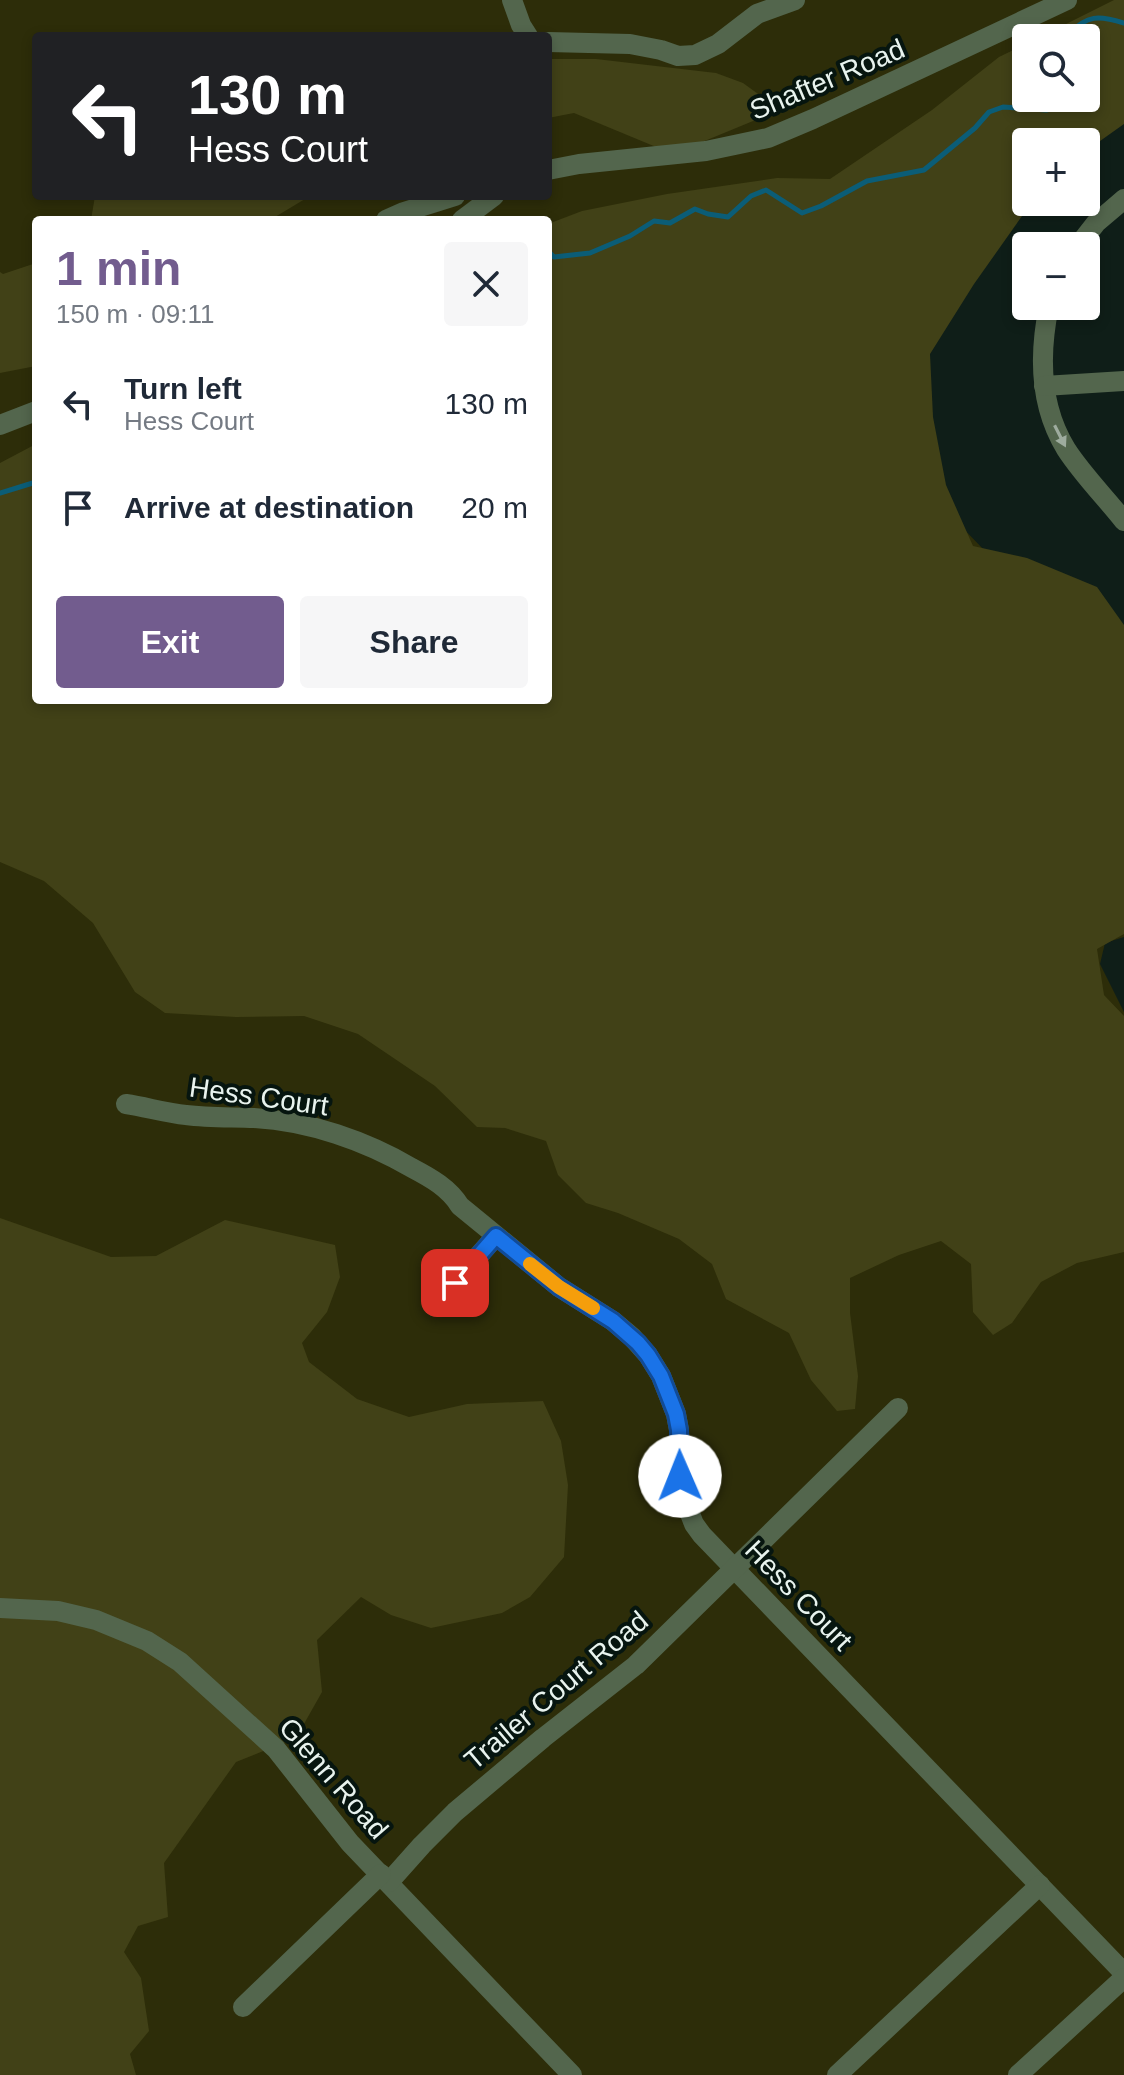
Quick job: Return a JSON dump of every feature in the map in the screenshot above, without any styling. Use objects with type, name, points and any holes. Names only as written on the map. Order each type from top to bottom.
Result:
[{"type":"street","points":[[512,0],[525,32]]},
{"type":"street","points":[[552,42],[630,44],[678,56],[695,55],[718,44],[757,14],[795,0]]},
{"type":"street","name":"Shafter Road","points":[[552,169],[706,151],[768,138],[1067,0]]},
{"type":"street","points":[[1089,232],[1124,199]]},
{"type":"street","points":[[395,216],[442,200]]},
{"type":"street","points":[[467,216],[489,200]]},
{"type":"street","points":[[1047,320],[1043,342],[1044,386],[1052,420],[1068,451],[1124,521]]},
{"type":"street","points":[[1044,386],[1124,381]]},
{"type":"street","points":[[0,425],[32,413]]},
{"type":"street","name":"Hess Court","points":[[126,1104],[187,1115],[256,1118],[288,1123],[330,1133],[399,1160],[452,1193],[460,1206],[559,1287],[613,1321],[638,1343],[653,1362],[668,1390],[676,1414],[681,1455],[680,1480],[686,1507],[702,1535],[1124,1975]]},
{"type":"street","points":[[434,1306],[496,1236]]},
{"type":"street","name":"Trailer Court Road","points":[[243,2007],[455,1812],[622,1677],[898,1408]]},
{"type":"street","name":"Glenn Road","points":[[0,1608],[58,1611],[89,1617],[133,1634],[173,1658],[276,1749],[335,1824],[572,2075]]},
{"type":"street","points":[[837,2075],[1040,1885]]},
{"type":"street","points":[[1018,2075],[1124,1975]]},
{"type":"shaded area","points":[[0,0],[1124,0],[1124,80],[1100,95],[1100,24],[1012,24],[1012,112],[1073,112],[1048,128],[1012,128],[1012,153],[980,178],[910,404],[959,524],[1061,630],[1124,657],[1124,937],[1105,943],[1100,964],[1124,1012],[1124,2075],[0,2075]]},
{"type":"shaded area","points":[[1114,0],[1124,0],[1124,124],[1100,141],[1100,128],[1012,128],[1012,216],[1022,216],[930,354],[933,417],[946,485],[973,546],[1027,558],[1097,587],[1124,625],[1124,934],[1097,949],[1104,995],[1124,1016],[1124,1252],[1077,1263],[1041,1282],[1012,1323],[993,1335],[973,1312],[971,1264],[941,1241],[899,1255],[850,1278],[850,1313],[858,1376],[855,1409],[837,1411],[811,1380],[789,1333],[726,1299],[712,1264],[679,1239],[586,1203],[558,1175],[546,1141],[505,1128],[477,1127],[435,1086],[358,1034],[304,1016],[236,1017],[165,1013],[135,992],[93,923],[44,881],[0,862],[0,463],[32,446],[32,704],[552,704],[552,222],[582,211],[667,194],[777,178],[830,179],[932,110],[999,57],[1012,51],[1012,112],[1100,112],[1100,24],[1066,24]]},
{"type":"shaded area","points":[[552,59],[596,59],[716,73],[743,83],[780,110],[673,154],[574,113],[552,117]]},
{"type":"shaded area","points":[[94,200],[303,200],[277,216],[92,216]]},
{"type":"shaded area","points":[[32,264],[32,367],[0,373],[0,272],[3,274]]},
{"type":"shaded area","points":[[0,1218],[111,1257],[156,1256],[225,1220],[335,1245],[340,1277],[327,1312],[302,1343],[309,1362],[357,1399],[409,1417],[467,1404],[543,1401],[561,1441],[568,1485],[564,1557],[530,1597],[502,1613],[431,1628],[391,1615],[361,1597],[317,1640],[322,1692],[296,1738],[236,1762],[164,1863],[168,1917],[138,1926],[124,1952],[141,1978],[149,2031],[130,2054],[136,2075],[0,2075]]},
{"type":"waterway","points":[[1082,24],[1094,18],[1124,23]]},
{"type":"waterway","points":[[552,255],[590,253],[630,236],[654,221],[670,223],[695,209],[728,217],[751,196],[766,190],[802,213],[867,181],[924,170],[975,128],[989,112],[1012,108]]},
{"type":"waterway","points":[[0,493],[32,483]]},
{"type":"slow traffic","points":[[530,1264],[593,1308]]},
{"type":"route","points":[[455,1283],[496,1236],[559,1287],[620,1326],[648,1355],[668,1390],[679,1430],[680,1476]]}]
